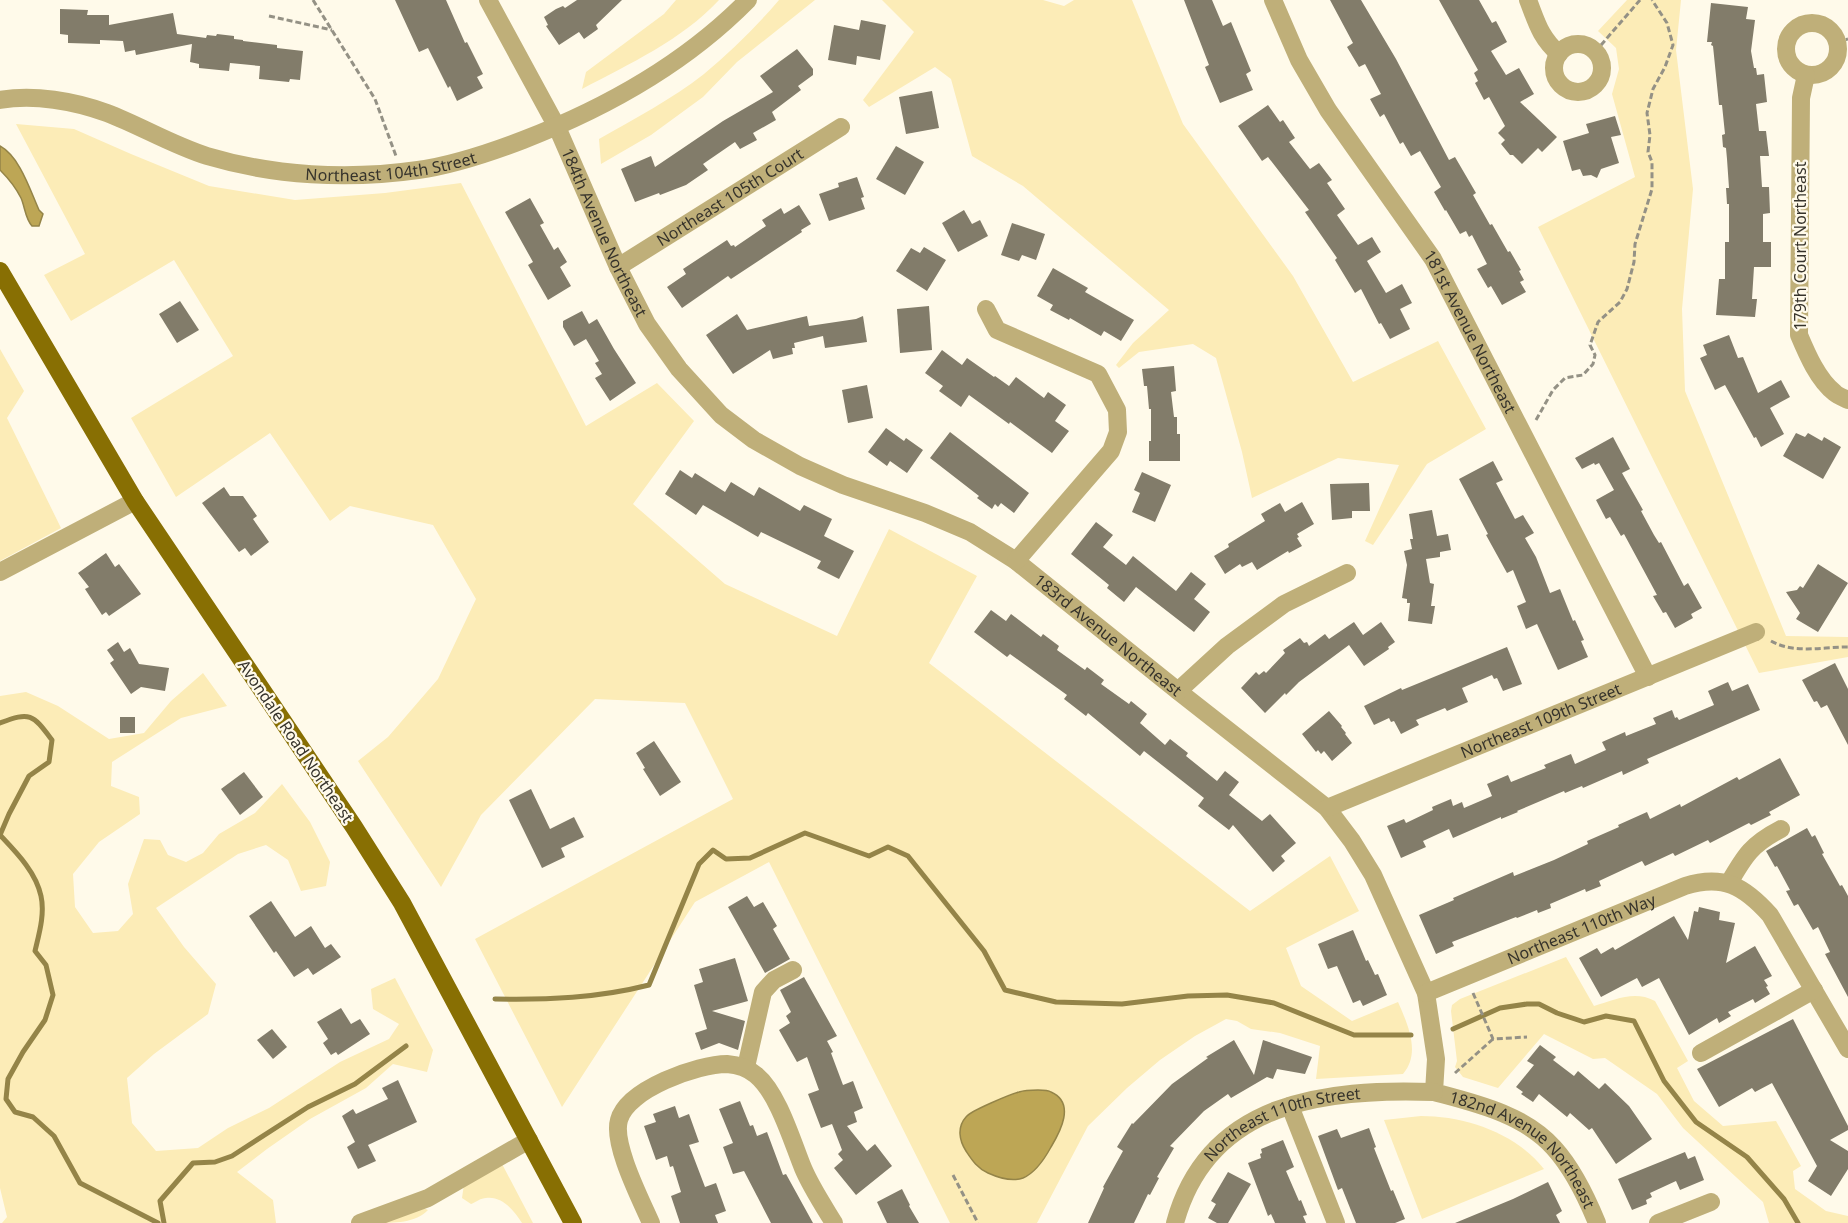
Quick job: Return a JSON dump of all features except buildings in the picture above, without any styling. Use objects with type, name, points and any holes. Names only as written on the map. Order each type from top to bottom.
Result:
[{"type":"main road","name":"Avondale Road Northeast","points":[[0,271],[135,501],[354,827],[395,893],[573,1223]]},
{"type":"street","name":"Northeast 104th Street","points":[[0,100],[17,97],[55,99],[106,113],[187,150],[237,165],[285,172],[346,176],[418,170],[470,159],[556,127],[629,91],[693,50],[748,0]]},
{"type":"street","name":"181st Avenue Northeast","points":[[1273,0],[1299,60],[1328,110],[1433,259],[1648,677]]},
{"type":"street","points":[[1528,0],[1540,32],[1547,43],[1559,54]]},
{"type":"street","name":"184th Avenue Northeast","points":[[491,1],[556,127],[618,267],[647,324],[679,369],[721,415],[754,440]]},
{"type":"street","points":[[1817,24],[1842,40],[1829,69],[1822,73],[1806,75],[1792,67],[1786,52],[1786,44],[1794,30],[1801,25],[1817,24]]},
{"type":"street","points":[[1571,45],[1586,46],[1595,52],[1601,61],[1601,76],[1592,88],[1578,92],[1564,87],[1555,75],[1554,68],[1559,54],[1571,45]]},
{"type":"street","name":"179th Court Northeast","points":[[1806,75],[1801,98],[1799,335],[1809,359],[1819,374],[1835,393],[1848,400]]},
{"type":"street","name":"Northeast 105th Court","points":[[618,267],[841,127]]},
{"type":"street","points":[[986,309],[997,330],[1098,375],[1117,410],[1118,432],[1111,451],[1016,561]]},
{"type":"street","name":"183rd Avenue Northeast","points":[[754,440],[811,471],[843,485],[925,513],[970,532],[1016,561],[1327,807],[1373,875],[1393,918]]},
{"type":"street","points":[[0,572],[135,501]]},
{"type":"street","points":[[1178,691],[1227,646],[1284,604],[1347,573]]},
{"type":"street","name":"Northeast 109th Street","points":[[1327,807],[1756,632]]},
{"type":"street","points":[[1781,829],[1750,849],[1734,885],[1756,899],[1770,915],[1848,1049]]},
{"type":"street","name":"Northeast 110th Way","points":[[1426,993],[1685,886],[1706,881],[1734,885]]},
{"type":"street","name":"182nd Avenue Northeast","points":[[1393,918],[1426,993],[1436,1059],[1434,1092],[1479,1104],[1509,1117],[1532,1130],[1552,1146],[1569,1166],[1597,1223]]},
{"type":"street","points":[[746,1067],[763,992],[774,980],[793,970]]},
{"type":"street","points":[[1701,1053],[1814,990]]},
{"type":"street","points":[[651,1223],[626,1165],[619,1142],[618,1121],[625,1108],[639,1094],[675,1077],[702,1068],[727,1064],[746,1067],[767,1087],[788,1128],[804,1169],[834,1223]]},
{"type":"street","name":"Northeast 110th Street","points":[[1175,1223],[1186,1192],[1198,1169],[1217,1146],[1236,1130],[1256,1119],[1290,1106],[1348,1094],[1392,1090],[1434,1092]]},
{"type":"street","points":[[1290,1106],[1335,1223]]},
{"type":"street","points":[[360,1223],[428,1198],[529,1140]]},
{"type":"street","points":[[1658,1223],[1711,1202]]},
{"type":"path","points":[[314,0],[375,99],[396,156]]},
{"type":"path","points":[[1595,52],[1640,0]]},
{"type":"path","points":[[1536,420],[1553,390],[1565,378],[1583,375],[1593,364],[1595,355],[1590,345],[1598,322],[1620,302],[1631,278],[1635,244],[1652,189],[1647,113],[1653,89],[1665,68],[1673,45],[1667,23],[1652,0]]},
{"type":"path","points":[[269,16],[333,30]]},
{"type":"path","points":[[1779,645],[1790,649],[1848,647]]},
{"type":"path","points":[[1472,990],[1493,1039]]},
{"type":"path","points":[[1455,1073],[1493,1039],[1527,1037]]},
{"type":"path","points":[[953,1175],[976,1223]]},
{"type":"shaded area","points":[[676,0],[719,0],[672,39],[582,89],[586,72],[664,14]]},
{"type":"shaded area","points":[[779,0],[815,0],[737,62],[703,97],[651,135],[601,164],[599,139],[666,100],[704,74],[724,57]]},
{"type":"shaded area","points":[[882,0],[1043,0],[1064,6],[1074,0],[1132,0],[1183,124],[1293,276],[1353,382],[1438,341],[1486,429],[1427,464],[1373,545],[1365,541],[1399,465],[1338,458],[1252,498],[1216,358],[1193,344],[1139,352],[1119,368],[1116,365],[1133,343],[1169,310],[1023,186],[972,156],[951,79],[935,67],[869,107],[863,100],[914,32]]},
{"type":"shaded area","points":[[1627,0],[1681,0],[1676,50],[1693,189],[1682,309],[1685,391],[1786,636],[1848,637],[1848,657],[1759,673],[1538,227],[1635,177],[1612,94],[1619,69],[1616,48],[1598,31]]},
{"type":"shaded area","points":[[16,124],[74,129],[209,186],[295,200],[385,193],[461,183],[586,426],[657,383],[694,421],[633,504],[725,584],[837,636],[889,529],[977,576],[929,663],[1250,911],[1330,856],[1359,911],[1286,948],[1301,986],[1352,1021],[1398,1002],[1411,1039],[1411,1057],[1408,1066],[1403,1074],[1316,1079],[1320,1046],[1280,1033],[1251,1029],[1237,1021],[1226,1019],[1195,1036],[1160,1060],[1088,1126],[1037,1223],[950,1223],[769,862],[695,902],[562,1107],[475,939],[733,799],[685,703],[595,699],[481,815],[441,887],[358,761],[388,737],[438,679],[476,599],[433,525],[350,506],[330,521],[270,433],[176,497],[131,418],[233,356],[174,260],[71,321],[44,275],[85,254]],"holes":[[[1048,1152],[1027,1174],[1013,1179],[984,1171]]]},
{"type":"shaded area","points":[[0,146],[19,166],[43,214],[39,226],[32,226],[19,194],[0,170]]},
{"type":"shaded area","points":[[0,349],[24,391],[7,418],[61,528],[0,561]]},
{"type":"shaded area","points":[[203,673],[227,706],[181,718],[112,762],[111,786],[139,797],[140,814],[99,842],[73,874],[75,907],[93,933],[118,931],[133,914],[128,884],[144,839],[160,840],[168,855],[186,862],[203,853],[219,834],[255,813],[282,784],[310,822],[330,862],[326,886],[301,891],[288,860],[266,845],[238,854],[156,908],[184,947],[216,984],[208,1014],[154,1054],[127,1078],[132,1123],[156,1151],[198,1148],[228,1128],[269,1108],[340,1062],[389,1039],[399,1024],[373,1009],[371,989],[395,978],[433,1050],[427,1072],[393,1064],[366,1088],[310,1119],[237,1172],[273,1200],[276,1223],[2,1223],[7,1217],[0,1188],[0,696],[26,692],[58,706],[109,739],[144,733],[171,701]]},
{"type":"shaded area","points":[[1566,957],[1594,1006],[1632,996],[1655,1001],[1688,1061],[1677,1068],[1694,1101],[1723,1126],[1776,1121],[1801,1166],[1793,1171],[1795,1189],[1826,1211],[1848,1216],[1848,1223],[1769,1223],[1763,1202],[1683,1128],[1657,1094],[1605,1058],[1593,1059],[1544,1034],[1498,1088],[1463,1077],[1455,1067],[1457,1061],[1452,1005],[1460,999]]},
{"type":"shaded area","points":[[1045,1090],[1059,1097],[1063,1103],[1064,1118],[1049,1151],[1036,1169],[1023,1178],[1010,1179],[988,1173],[975,1164],[966,1151],[960,1134],[966,1117],[1021,1091]]},
{"type":"shaded area","points":[[1421,1116],[1455,1119],[1488,1129],[1519,1146],[1544,1169],[1422,1219],[1384,1120]]},
{"type":"shaded area","points":[[501,1162],[533,1223],[522,1223],[512,1209],[498,1199],[484,1198],[471,1204],[462,1198],[464,1184]]},
{"type":"shaded area","points":[[421,1207],[428,1210],[417,1218],[375,1223]]},
{"type":"waterway","points":[[0,723],[19,717],[30,718],[35,720],[52,740],[49,762],[29,776],[0,835],[25,863],[35,879],[41,896],[41,924],[35,951],[46,965],[53,995],[45,1020],[8,1079],[6,1099],[15,1112],[33,1117],[54,1136],[80,1183],[158,1223]]},
{"type":"waterway","points":[[495,999],[572,997],[611,993],[649,985],[699,864],[713,850],[726,859],[750,858],[805,833],[869,856],[888,847],[908,856],[984,951],[1005,990],[1056,1002],[1122,1004],[1188,996],[1227,995],[1274,1003],[1354,1035],[1411,1035]]},
{"type":"waterway","points":[[1453,1029],[1500,1008],[1527,1004],[1539,1004],[1584,1022],[1606,1016],[1634,1021],[1664,1081],[1696,1122],[1747,1157],[1784,1199],[1798,1223]]},
{"type":"waterway","points":[[164,1223],[160,1201],[193,1163],[215,1162],[232,1156],[308,1107],[355,1084],[406,1046]]}]
